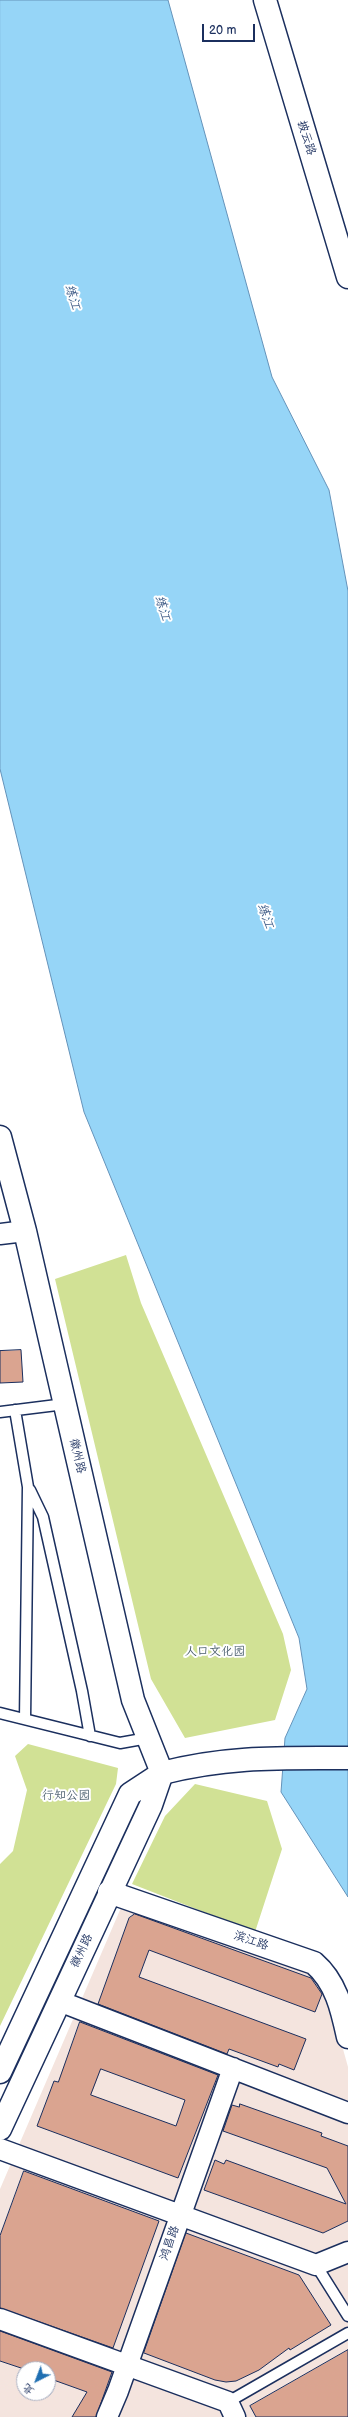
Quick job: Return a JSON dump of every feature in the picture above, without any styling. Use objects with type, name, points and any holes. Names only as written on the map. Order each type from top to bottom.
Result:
[{"type":"main road","name":"披云路","points":[[265,0],[348,277]]},
{"type":"main road","name":"徽州路","points":[[0,1137],[25,1231],[134,1700],[162,1773],[151,1805],[109,1892],[0,2129]]},
{"type":"main road","points":[[162,1773],[193,1765],[248,1758],[348,1758]]},
{"type":"main road","name":"徽州路","points":[[0,2072],[130,1794],[162,1773]]},
{"type":"main road","name":"滨江路","points":[[109,1892],[314,1963],[325,1974],[334,1988],[348,2037]]},
{"type":"street","points":[[0,1234],[25,1231]]},
{"type":"street","points":[[59,2001],[348,2113]]},
{"type":"street","name":"鸿昌路","points":[[110,2414],[126,2365],[232,2068]]},
{"type":"street","points":[[0,2149],[316,2265],[348,2252]]},
{"type":"street","points":[[0,2319],[126,2365],[231,2409]]},
{"type":"lane","points":[[0,1412],[65,1404]]},
{"type":"lane","points":[[15,1410],[28,1487],[24,1719]]},
{"type":"lane","points":[[28,1487],[43,1517],[82,1691],[90,1736]]},
{"type":"lane","points":[[0,1713],[120,1743],[148,1738]]},
{"type":"lane","points":[[316,2265],[348,2316]]},
{"type":"lane","points":[[231,2409],[348,2333]]},
{"type":"shaded area","points":[[123,1903],[323,1977],[348,2067],[348,2417],[0,2417],[0,2189]]},
{"type":"green space","name":"人口文化园","points":[[126,1255],[141,1303],[283,1634],[291,1670],[275,1720],[185,1738],[151,1679],[55,1279]]},
{"type":"green space","name":"行知公园","points":[[28,1744],[118,1768],[116,1784],[0,2026],[0,1864],[13,1851],[27,1790],[15,1756]]},
{"type":"green space","points":[[195,1784],[267,1801],[282,1849],[255,1932],[132,1884],[165,1816]]},
{"type":"water","name":"练江","points":[[0,0],[168,0],[272,377],[329,490],[348,591],[348,1897],[281,1792],[285,1738],[307,1689],[299,1638],[84,1112],[0,769]]},
{"type":"building","points":[[21,1350],[23,1382],[0,1383],[0,1351]]},
{"type":"building","points":[[135,1914],[311,1978],[322,1994],[315,2012],[149,1950],[139,1977],[306,2039],[294,2070],[279,2064],[278,2067],[229,2049],[227,2054],[98,2004],[129,1918]]},
{"type":"building","points":[[80,2022],[218,2075],[178,2178],[37,2126],[54,2081],[58,2082]],"holes":[[[101,2069],[185,2100],[176,2126],[91,2095]]]},
{"type":"building","points":[[240,2104],[322,2133],[321,2136],[348,2146],[348,2221],[323,2233],[204,2190],[215,2160],[224,2164],[226,2160],[346,2204],[327,2168],[223,2131],[232,2105],[239,2107]]},
{"type":"building","points":[[24,2171],[159,2221],[113,2348],[0,2308],[0,2236]]},
{"type":"building","points":[[186,2233],[299,2275],[331,2325],[290,2350],[289,2348],[259,2370],[236,2381],[226,2382],[215,2380],[144,2353]]},
{"type":"building","points":[[0,2331],[112,2372],[96,2417],[72,2417],[87,2392],[56,2381],[56,2361],[16,2361],[16,2366],[0,2361]]},
{"type":"building","points":[[348,2350],[348,2417],[256,2417],[250,2406]]}]
